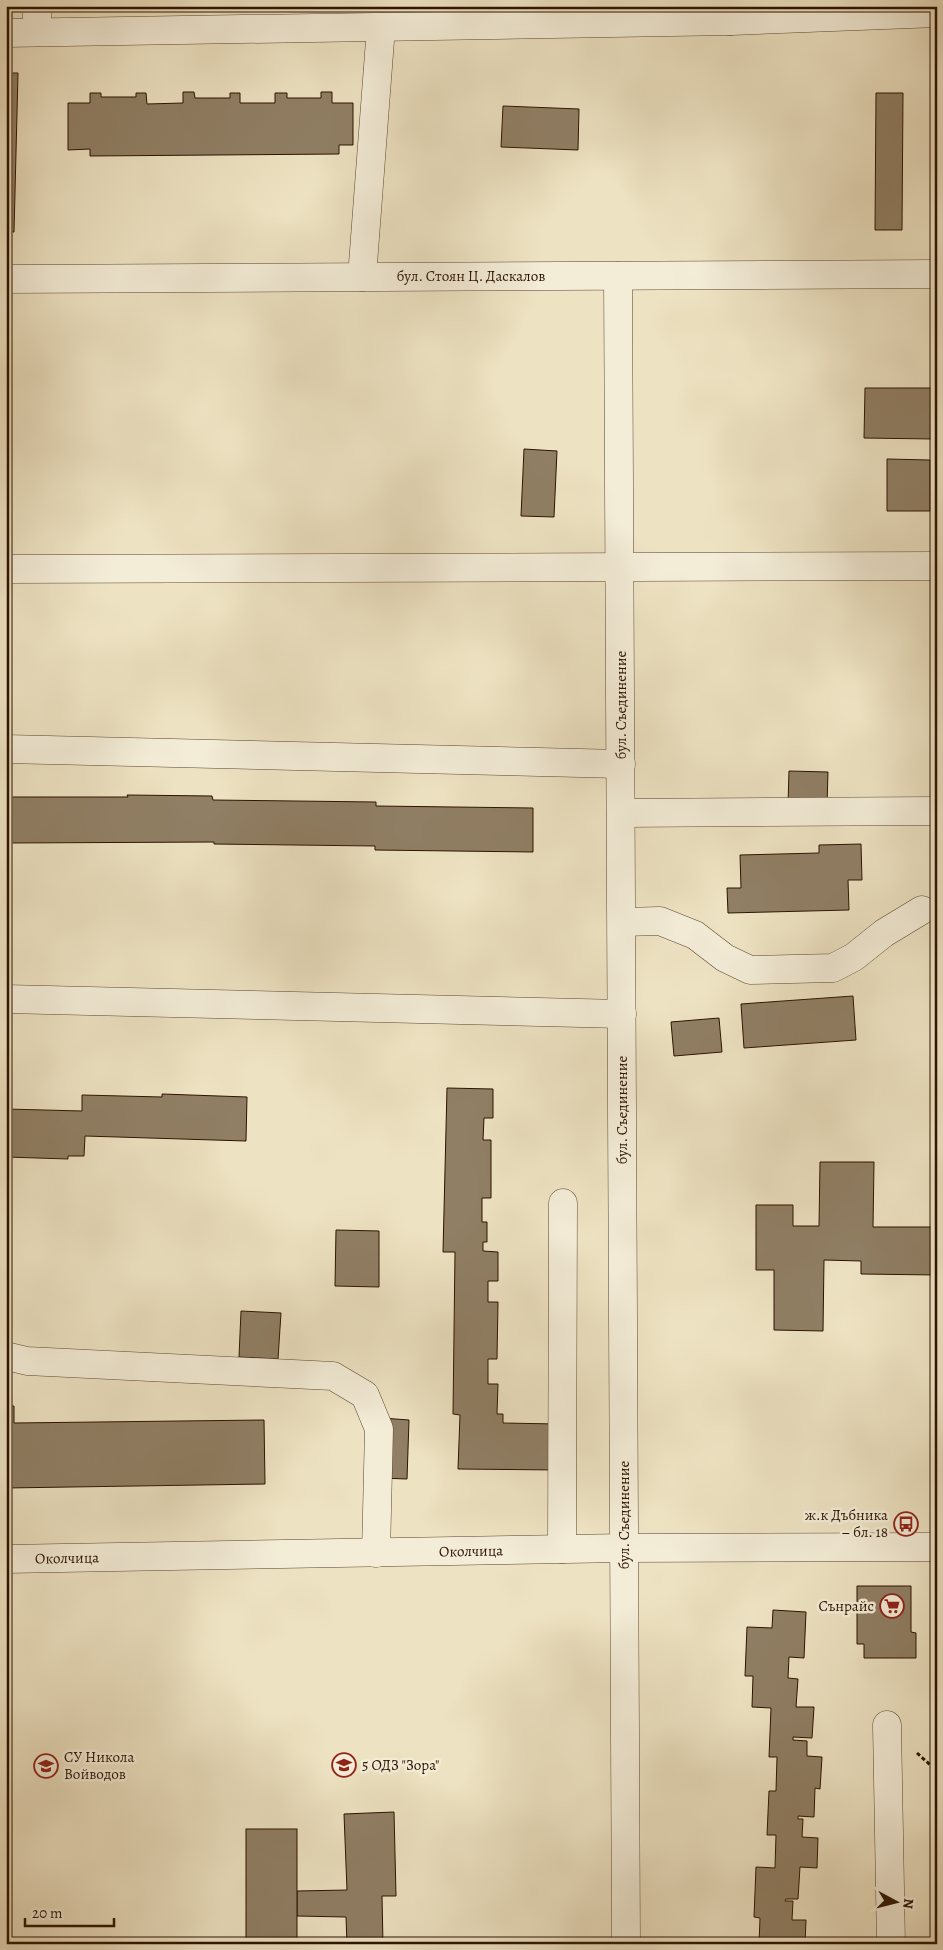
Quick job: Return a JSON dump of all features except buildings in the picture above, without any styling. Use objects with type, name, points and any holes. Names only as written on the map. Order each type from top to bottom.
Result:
[{"type":"street","points":[[731,21],[754,6]]},
{"type":"street","points":[[6,33],[37,19],[381,27],[731,21],[937,13]]},
{"type":"street","points":[[362,277],[381,27]]},
{"type":"street","name":"бул. Стоян Ц. Даскалов","points":[[6,279],[937,274]]},
{"type":"street","name":"бул. Съединение","points":[[618,276],[626,1944]]},
{"type":"street","points":[[6,569],[937,566]]},
{"type":"street","points":[[6,749],[621,764]]},
{"type":"street","points":[[621,814],[937,811]]},
{"type":"street","points":[[622,922],[660,921],[695,935],[726,958],[750,970],[833,968],[854,957],[884,933],[922,910]]},
{"type":"street","points":[[6,999],[622,1014]]},
{"type":"street","points":[[562,1549],[563,1203]]},
{"type":"street","points":[[6,1356],[27,1361],[333,1376],[365,1395],[379,1429],[376,1553]]},
{"type":"street","name":"Околчица","points":[[6,1559],[624,1548],[937,1547]]},
{"type":"street","points":[[887,1725],[891,1944]]},
{"type":"place","name":"ж.к Дъбника – бл. 18","points":[[906,1524]]},
{"type":"place","name":"Сънрайс","points":[[892,1606]]},
{"type":"place","name":"5 ОДЗ \"Зора\"","points":[[344,1765]]},
{"type":"place","name":"СУ Никола Войводов","points":[[46,1766]]}]
